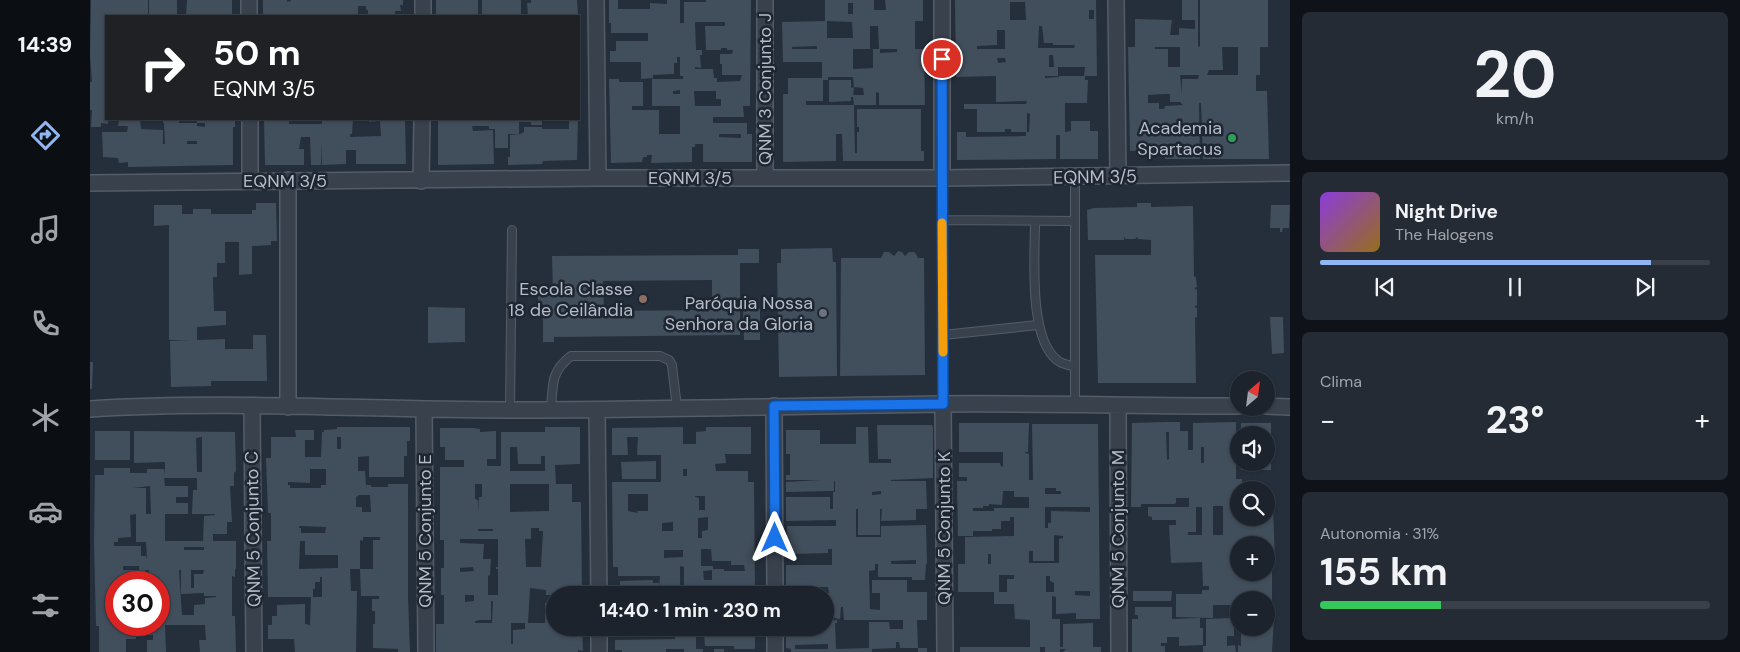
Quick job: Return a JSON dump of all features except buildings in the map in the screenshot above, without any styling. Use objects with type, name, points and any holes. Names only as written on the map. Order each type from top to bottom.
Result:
[{"type":"street","points":[[249,0],[250,15]]},
{"type":"street","points":[[423,0],[423,15]]},
{"type":"street","points":[[596,0],[598,178]]},
{"type":"street","name":"QNM 3 Conjunto J","points":[[765,0],[765,178]]},
{"type":"street","points":[[942,0],[942,178]]},
{"type":"street","points":[[1116,0],[1118,176]]},
{"type":"street","points":[[250,120],[250,181]]},
{"type":"street","points":[[421,181],[422,120]]},
{"type":"street","name":"EQNM 3/5","points":[[90,183],[598,178],[1075,177],[1290,173]]},
{"type":"street","points":[[288,180],[288,407]]},
{"type":"street","points":[[90,410],[124,407],[252,406],[424,410],[597,410],[943,404],[1230,406]]},
{"type":"street","name":"QNM 5 Conjunto K","points":[[943,404],[945,652]]},
{"type":"street","name":"QNM 5 Conjunto C","points":[[252,406],[254,652]]},
{"type":"street","points":[[774,406],[775,586]]},
{"type":"street","name":"QNM 5 Conjunto M","points":[[1118,406],[1119,652]]},
{"type":"street","points":[[1275,406],[1290,407]]},
{"type":"street","name":"QNM 5 Conjunto E","points":[[424,410],[426,652]]},
{"type":"street","points":[[597,410],[599,586]]},
{"type":"street","points":[[599,636],[600,652]]},
{"type":"street","points":[[775,636],[775,652]]},
{"type":"lane","points":[[1075,177],[1075,406]]},
{"type":"lane","points":[[942,178],[943,404]]},
{"type":"lane","points":[[942,220],[1074,221]]},
{"type":"lane","points":[[1034,221],[1038,324],[1049,351],[1058,361],[1075,366]]},
{"type":"lane","points":[[510,410],[512,230]]},
{"type":"lane","points":[[943,335],[1038,324]]},
{"type":"lane","points":[[552,410],[554,379],[560,364],[571,356],[660,356],[669,360],[672,365],[677,408]]},
{"type":"slow traffic","points":[[942,223],[943,352]]},
{"type":"place","name":"Academia Spartacus","points":[[1232,138]]},
{"type":"place","name":"Escola Classe 18 de Ceilândia","points":[[643,299]]},
{"type":"place","name":"Paróquia Nossa Senhora da Gloria","points":[[823,313]]},
{"type":"route","points":[[775,538],[774,406],[943,404],[942,59]]}]
